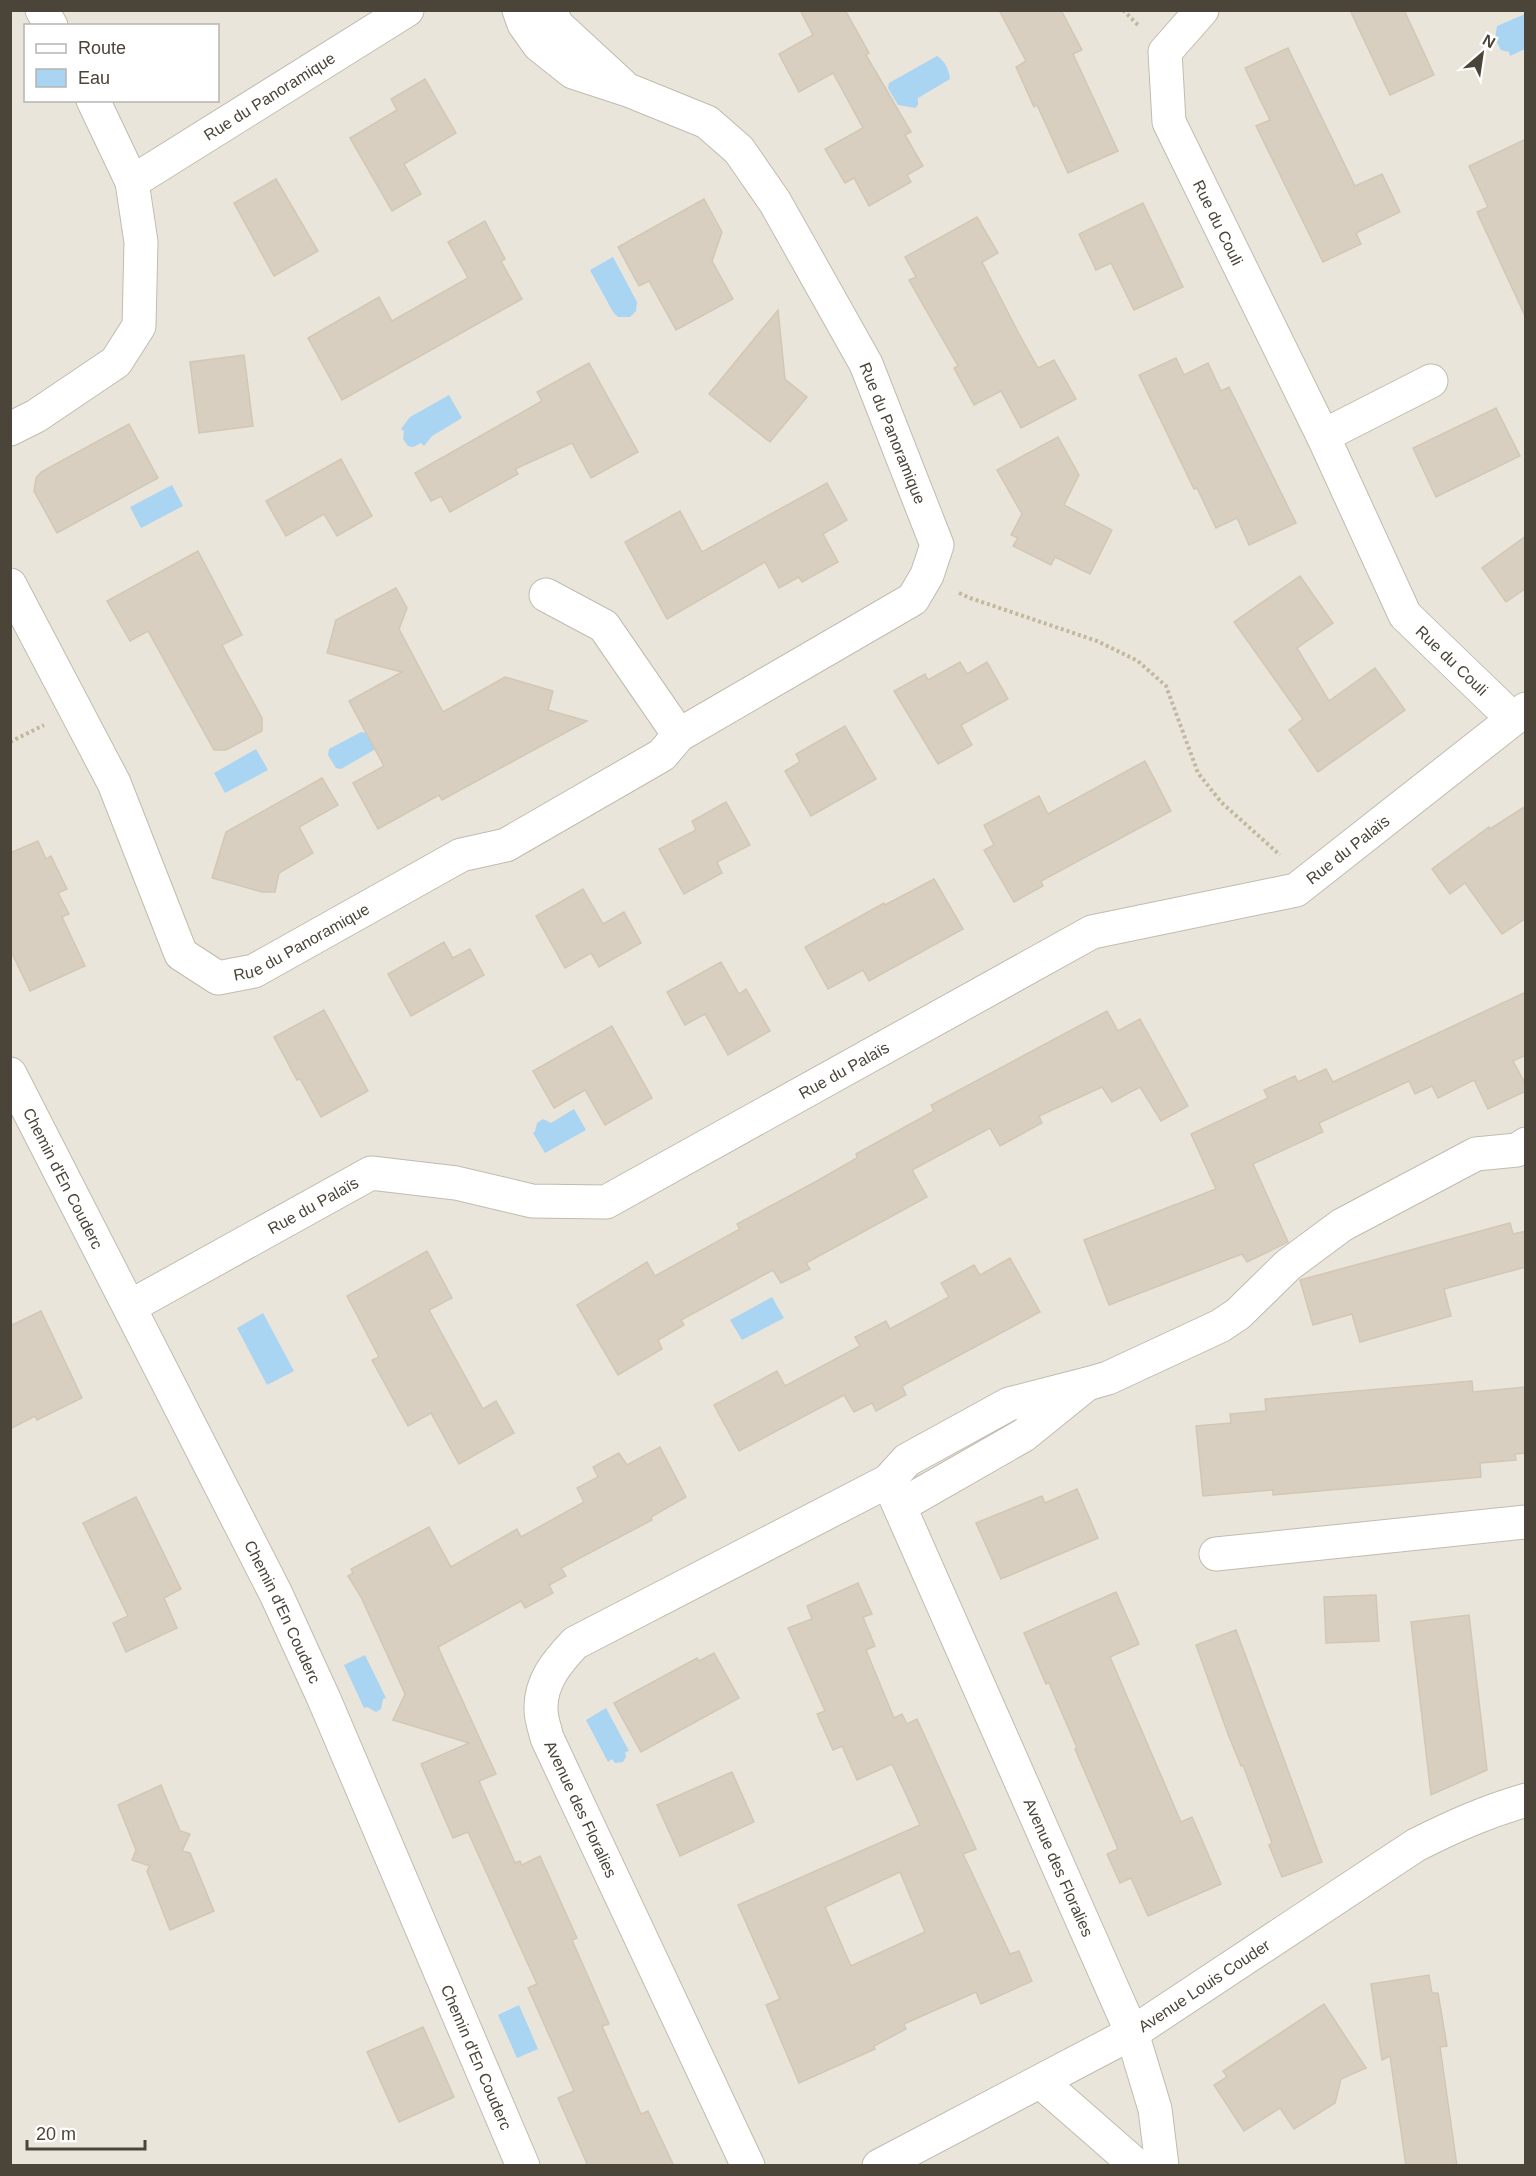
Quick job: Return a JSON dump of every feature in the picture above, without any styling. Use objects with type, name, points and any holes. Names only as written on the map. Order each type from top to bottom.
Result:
[{"type":"street","points":[[42,10],[50,24]]},
{"type":"street","name":"Rue du Panoramique","points":[[132,182],[407,10]]},
{"type":"street","name":"Rue du Couli","points":[[1202,10],[1166,52],[1169,122],[1323,436],[1405,615],[1519,714]]},
{"type":"street","name":"Rue du Panoramique","points":[[10,585],[114,783],[181,954],[218,978],[254,971],[461,855],[506,845],[662,756],[679,735],[913,600],[927,575],[937,545],[866,364],[775,202],[739,150],[707,122],[628,90],[557,26],[522,14]]},
{"type":"street","points":[[10,429],[36,416],[116,362],[138,326],[141,242],[132,182],[94,102]]},
{"type":"street","points":[[1323,436],[1431,381]]},
{"type":"street","points":[[546,595],[604,626],[679,735]]},
{"type":"street","name":"Rue du Palaïs","points":[[130,1306],[371,1173],[456,1183],[532,1201],[606,1202],[1092,932],[1296,890],[1519,714]]},
{"type":"street","name":"Chemin d'En Couderc","points":[[10,1074],[276,1594],[324,1699],[523,2166]]},
{"type":"street","name":"Avenue des Floralies","points":[[748,2166],[547,1738],[541,1711],[543,1687],[557,1662],[575,1643],[894,1493],[1024,1435],[1087,1384],[1108,1378],[1220,1326],[1238,1314],[1288,1265],[1342,1226],[1476,1154],[1516,1150],[1526,1144]]},
{"type":"street","name":"Avenue des Floralies","points":[[894,1493],[1132,2033],[1155,2109],[1162,2166]]},
{"type":"street","points":[[1216,1554],[1526,1522]]},
{"type":"street","name":"Avenue Louis Couder","points":[[879,2166],[1132,2033],[1416,1845],[1453,1825],[1486,1811],[1526,1800]]},
{"type":"street","points":[[1041,2082],[1137,2166]]},
{"type":"path","points":[[927,575],[970,598],[1097,641],[1138,661],[1166,686],[1198,773],[1221,802],[1280,853],[1296,890]]},
{"type":"shaded area","points":[[11,11],[1525,11],[1525,2165],[11,2165]]},
{"type":"water","points":[[1525,14],[1525,49],[1510,56],[1509,52],[1501,50],[1495,39],[1497,26]]},
{"type":"water","points":[[937,56],[946,66],[950,79],[918,98],[918,105],[915,108],[898,105],[888,88],[889,83]]},
{"type":"water","points":[[613,257],[637,302],[636,311],[630,317],[618,317],[613,312],[590,270]]},
{"type":"water","points":[[449,395],[462,418],[432,436],[424,446],[421,443],[413,447],[408,446],[403,439],[404,431],[401,429],[410,417]]},
{"type":"water","points":[[172,485],[183,506],[141,528],[130,507]]},
{"type":"water","points":[[361,732],[367,733],[374,750],[341,769],[336,768],[328,755],[329,749]]},
{"type":"water","points":[[256,749],[268,770],[225,793],[214,773]]},
{"type":"water","points":[[574,1109],[586,1130],[545,1153],[533,1133],[537,1123],[543,1119],[551,1123]]},
{"type":"water","points":[[772,1297],[784,1318],[742,1340],[730,1320]]},
{"type":"water","points":[[263,1313],[294,1371],[267,1385],[237,1328]]},
{"type":"water","points":[[365,1655],[386,1698],[383,1699],[381,1709],[376,1712],[367,1707],[364,1708],[344,1665]]},
{"type":"water","points":[[606,1708],[629,1751],[625,1752],[626,1757],[623,1762],[615,1763],[612,1759],[608,1762],[586,1720]]},
{"type":"water","points":[[519,2005],[538,2049],[517,2058],[498,2015]]},
{"type":"building","points":[[800,10],[845,10],[869,53],[866,55],[911,132],[905,135],[923,166],[907,175],[911,182],[869,206],[854,178],[845,183],[825,149],[863,128],[833,73],[799,92],[779,54],[813,35]]},
{"type":"building","points":[[999,10],[1061,10],[1082,50],[1073,54],[1118,151],[1068,173],[1037,105],[1034,107],[1016,67],[1026,61]]},
{"type":"building","points":[[1350,10],[1404,10],[1434,75],[1390,95]]},
{"type":"building","points":[[1288,48],[1355,186],[1382,174],[1400,212],[1356,233],[1361,244],[1323,262],[1256,126],[1270,120],[1245,68]]},
{"type":"building","points":[[425,79],[456,133],[404,164],[421,194],[392,211],[350,138],[397,110],[391,99]]},
{"type":"building","points":[[1526,139],[1526,318],[1477,212],[1488,207],[1469,166]]},
{"type":"building","points":[[276,179],[318,251],[274,276],[234,203]]},
{"type":"building","points":[[704,199],[722,232],[712,261],[733,299],[676,330],[649,281],[639,286],[618,247]]},
{"type":"building","points":[[1143,203],[1183,287],[1134,310],[1111,263],[1096,270],[1079,234]]},
{"type":"building","points":[[977,217],[998,253],[982,262],[1018,332],[1038,368],[1054,360],[1076,399],[1021,428],[1001,391],[974,405],[954,368],[958,366],[909,280],[916,277],[905,257]]},
{"type":"building","points":[[485,221],[505,259],[501,261],[522,299],[342,400],[308,338],[379,297],[392,321],[468,278],[448,242]]},
{"type":"building","points":[[778,310],[785,379],[807,397],[770,442],[709,394]]},
{"type":"building","points":[[244,355],[253,426],[199,433],[190,362]]},
{"type":"building","points":[[1176,358],[1184,375],[1208,363],[1221,391],[1229,387],[1296,523],[1249,545],[1237,518],[1216,528],[1197,488],[1194,489],[1139,375]]},
{"type":"building","points":[[589,363],[638,452],[591,478],[572,443],[515,469],[518,474],[450,512],[441,496],[431,501],[415,473],[542,401],[537,392]]},
{"type":"building","points":[[1496,408],[1520,456],[1436,497],[1413,448]]},
{"type":"building","points":[[129,424],[158,478],[57,533],[34,491],[36,478],[41,472]]},
{"type":"building","points":[[1058,437],[1079,475],[1064,505],[1112,530],[1090,574],[1055,557],[1051,565],[1013,546],[1018,538],[1011,535],[1022,514],[997,470]]},
{"type":"building","points":[[341,459],[372,516],[337,536],[324,514],[286,536],[266,501]]},
{"type":"building","points":[[827,483],[847,520],[823,534],[838,562],[802,582],[799,577],[779,588],[765,562],[667,619],[625,542],[680,511],[702,552]]},
{"type":"building","points":[[1526,536],[1526,588],[1506,602],[1482,568]]},
{"type":"building","points":[[198,551],[242,635],[222,645],[262,718],[262,731],[226,750],[214,750],[148,631],[130,641],[107,601]]},
{"type":"building","points":[[1300,576],[1333,623],[1297,648],[1329,701],[1375,668],[1405,710],[1318,772],[1289,730],[1303,719],[1234,622]]},
{"type":"building","points":[[396,588],[407,608],[399,629],[443,712],[505,677],[553,691],[548,710],[587,721],[442,800],[439,795],[378,829],[353,783],[384,766],[349,701],[402,672],[327,653],[336,620]]},
{"type":"building","points":[[960,662],[967,674],[987,662],[1008,699],[961,725],[972,745],[938,764],[894,691],[925,674],[928,680]]},
{"type":"building","points":[[845,726],[876,779],[811,816],[785,771],[800,762],[796,754]]},
{"type":"building","points":[[1145,761],[1171,811],[1041,881],[1043,886],[1014,902],[984,850],[994,845],[984,825],[1039,796],[1048,814]]},
{"type":"building","points":[[322,778],[338,805],[299,827],[313,853],[279,873],[275,892],[262,892],[212,878],[226,832]]},
{"type":"building","points":[[726,802],[750,845],[717,862],[722,873],[684,894],[659,849],[696,830],[692,821]]},
{"type":"building","points":[[1526,806],[1526,918],[1502,934],[1465,883],[1450,894],[1432,869],[1489,827],[1490,829]]},
{"type":"building","points":[[38,841],[46,859],[51,856],[67,889],[58,893],[69,914],[62,917],[85,966],[30,991],[10,949],[10,853]]},
{"type":"building","points":[[934,879],[963,929],[869,981],[863,970],[828,989],[805,947],[884,903],[885,905]]},
{"type":"building","points":[[583,889],[603,924],[624,912],[641,943],[599,967],[591,953],[565,968],[536,916]]},
{"type":"building","points":[[444,942],[453,958],[470,949],[484,975],[411,1016],[388,974]]},
{"type":"building","points":[[721,962],[739,994],[746,989],[770,1031],[728,1055],[705,1014],[685,1025],[667,992]]},
{"type":"building","points":[[1526,992],[1526,1055],[1513,1061],[1526,1085],[1526,1091],[1488,1109],[1474,1080],[1438,1098],[1432,1086],[1415,1094],[1409,1081],[1319,1123],[1323,1132],[1253,1164],[1288,1242],[1247,1262],[1242,1254],[1109,1305],[1084,1240],[1216,1189],[1191,1134],[1268,1098],[1264,1090],[1295,1076],[1298,1082],[1326,1069],[1333,1082]]},
{"type":"building","points":[[324,1010],[368,1091],[321,1117],[300,1079],[297,1080],[274,1037]]},
{"type":"building","points":[[1107,1011],[1118,1031],[1140,1019],[1188,1106],[1161,1121],[1140,1087],[1112,1102],[1102,1087],[1039,1116],[1042,1123],[1000,1146],[990,1128],[912,1170],[927,1197],[806,1263],[810,1269],[781,1283],[773,1270],[681,1320],[684,1325],[658,1340],[662,1349],[618,1375],[577,1305],[647,1262],[655,1276],[740,1229],[737,1224],[817,1181],[857,1158],[856,1154],[934,1111],[931,1105]]},
{"type":"building","points":[[612,1026],[652,1098],[605,1125],[585,1090],[554,1108],[533,1071]]},
{"type":"building","points":[[1510,1223],[1513,1234],[1526,1231],[1526,1267],[1444,1289],[1451,1316],[1360,1342],[1352,1314],[1313,1325],[1300,1280]]},
{"type":"building","points":[[427,1251],[452,1298],[429,1310],[483,1409],[496,1401],[514,1433],[459,1464],[431,1413],[408,1426],[372,1360],[379,1357],[347,1296]]},
{"type":"building","points":[[1010,1258],[1040,1312],[902,1386],[906,1395],[876,1411],[872,1403],[854,1412],[844,1395],[739,1451],[714,1405],[777,1371],[785,1386],[860,1346],[855,1337],[886,1321],[890,1329],[949,1297],[941,1283],[974,1265],[980,1275]]},
{"type":"building","points":[[41,1311],[82,1398],[37,1420],[35,1416],[10,1429],[10,1326]]},
{"type":"building","points":[[1472,1381],[1473,1392],[1526,1387],[1526,1453],[1515,1454],[1516,1460],[1480,1463],[1481,1477],[1273,1495],[1273,1490],[1203,1496],[1196,1426],[1231,1423],[1230,1414],[1266,1411],[1265,1399]]},
{"type":"building","points":[[660,1447],[686,1497],[651,1517],[652,1520],[561,1568],[566,1576],[549,1585],[553,1593],[525,1608],[521,1601],[438,1647],[496,1774],[479,1781],[515,1863],[520,1861],[522,1865],[540,1856],[577,1938],[572,1940],[609,2024],[602,2026],[641,2114],[648,2111],[674,2166],[588,2166],[558,2098],[574,2091],[528,1988],[537,1984],[468,1832],[453,1838],[421,1764],[469,1743],[393,1720],[405,1694],[361,1597],[348,1576],[353,1573],[351,1569],[429,1527],[451,1567],[517,1529],[521,1537],[584,1502],[577,1488],[598,1477],[593,1467],[619,1453],[627,1465]]},
{"type":"building","points":[[1077,1489],[1098,1538],[1001,1579],[976,1523],[1042,1496],[1045,1503]]},
{"type":"building","points":[[136,1497],[181,1589],[164,1598],[177,1628],[126,1652],[113,1623],[128,1616],[83,1523]]},
{"type":"building","points":[[858,1583],[872,1614],[863,1617],[875,1646],[866,1650],[894,1718],[902,1714],[907,1724],[917,1719],[976,1849],[963,1854],[1010,1954],[1019,1951],[1032,1981],[981,2004],[976,1992],[904,2024],[906,2029],[874,2046],[875,2049],[799,2083],[766,2005],[780,1999],[738,1905],[920,1825],[892,1764],[857,1780],[842,1746],[833,1750],[817,1714],[825,1711],[788,1628],[812,1619],[807,1606]],"holes":[[[900,1872],[925,1932],[851,1966],[825,1907]]]},
{"type":"building","points":[[1116,1592],[1139,1644],[1110,1657],[1181,1822],[1192,1817],[1221,1884],[1148,1916],[1131,1878],[1120,1883],[1107,1854],[1118,1849],[1049,1683],[1046,1684],[1024,1633]]},
{"type":"building","points":[[1376,1595],[1379,1641],[1326,1643],[1324,1597]]},
{"type":"building","points":[[1469,1615],[1487,1770],[1431,1795],[1411,1622]]},
{"type":"building","points":[[1236,1630],[1322,1862],[1282,1877],[1269,1845],[1272,1843],[1243,1765],[1241,1766],[1228,1734],[1196,1645]]},
{"type":"building","points":[[714,1653],[739,1698],[641,1752],[614,1703],[697,1658],[699,1661]]},
{"type":"building","points":[[732,1772],[754,1822],[680,1856],[657,1805]]},
{"type":"building","points":[[161,1785],[180,1831],[190,1834],[182,1851],[190,1853],[214,1911],[170,1930],[147,1871],[150,1866],[132,1860],[136,1850],[118,1805]]},
{"type":"building","points":[[1429,1975],[1432,1993],[1438,1993],[1447,2046],[1440,2047],[1457,2166],[1406,2166],[1390,2056],[1382,2060],[1371,1984]]},
{"type":"building","points":[[1324,2004],[1366,2068],[1341,2079],[1335,2103],[1294,2129],[1280,2108],[1244,2131],[1214,2085],[1227,2077],[1223,2071]]},
{"type":"building","points":[[423,2027],[454,2097],[399,2122],[367,2052]]}]
